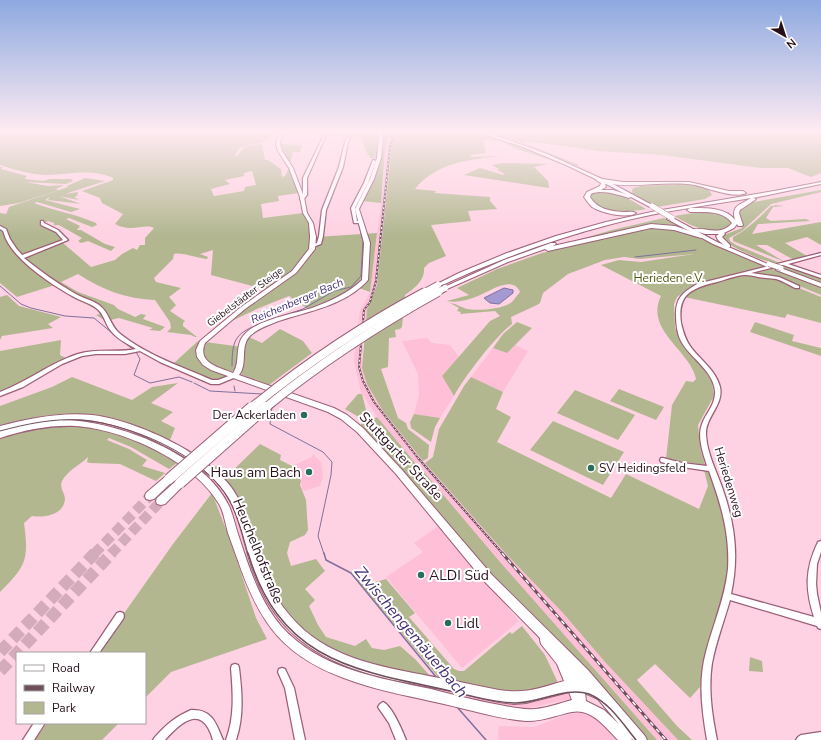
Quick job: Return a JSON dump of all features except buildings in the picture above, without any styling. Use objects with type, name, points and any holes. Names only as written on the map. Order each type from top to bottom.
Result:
[{"type":"highway","points":[[598,179],[622,185],[684,183],[726,192],[748,193]]},
{"type":"highway","points":[[598,179],[604,186],[587,195],[587,199],[602,210],[616,213],[633,213]]},
{"type":"highway","points":[[524,251],[557,233],[633,213],[821,182]]},
{"type":"highway","points":[[150,496],[247,409],[323,352],[388,312],[442,286],[565,234],[633,217],[821,182]]},
{"type":"highway","points":[[593,192],[610,191],[632,197],[630,189],[639,185]]},
{"type":"highway","points":[[524,251],[601,229],[689,210],[821,187]]},
{"type":"highway","points":[[708,188],[714,196],[708,200]]},
{"type":"highway","points":[[524,251],[651,226],[675,228],[702,235],[720,233],[739,227],[740,222],[736,215],[737,209],[753,199]]},
{"type":"highway","points":[[599,221],[605,216],[602,210]]},
{"type":"highway","points":[[689,210],[716,212],[727,216],[734,221],[735,224],[733,227],[720,233],[694,231]]},
{"type":"highway","points":[[694,231],[702,235]]},
{"type":"highway","points":[[720,233],[719,238],[728,246]]},
{"type":"highway","points":[[161,501],[221,444],[290,387],[356,339],[442,286]]},
{"type":"main road","points":[[290,167],[302,199],[305,213],[313,229],[312,246]]},
{"type":"main road","points":[[234,376],[240,368],[240,347],[242,340],[250,332],[263,325],[332,301],[351,292],[365,280],[367,243],[358,222],[357,209],[375,167]]},
{"type":"main road","points":[[571,167],[610,185],[694,231]]},
{"type":"main road","points":[[702,235],[768,264]]},
{"type":"main road","points":[[702,235],[768,264],[781,267],[821,284]]},
{"type":"main road","name":"Giebelstädter Steige","points":[[208,365],[200,356],[199,349],[202,342],[231,317],[294,272],[310,253],[312,246]]},
{"type":"main road","name":"Stuttgarter Straße","points":[[208,365],[234,376],[331,410],[344,417],[360,430],[399,472],[488,578],[570,662],[584,674],[641,740]]},
{"type":"main road","name":"Heuchelhofstraße","points":[[0,429],[45,419],[75,417],[94,418],[136,430],[191,456],[217,476],[232,497],[243,521],[256,565],[277,608],[289,623],[311,642],[327,651],[352,662],[432,682],[513,698],[526,698],[575,685]]},
{"type":"main road","name":"Heuchelhofstraße","points":[[0,435],[46,425],[86,424],[128,435],[184,464],[198,473],[218,493],[226,510],[258,599],[279,630],[302,651],[344,673],[400,688],[528,715],[580,705]]},
{"type":"main road","name":"Stuttgarter Straße","points":[[533,624],[561,660],[575,685],[580,705]]},
{"type":"main road","name":"Stuttgarter Straße","points":[[570,662],[577,673],[575,685]]},
{"type":"main road","name":"Stuttgarter Straße","points":[[575,685],[602,695]]},
{"type":"main road","points":[[580,705],[586,706],[601,715],[626,740]]},
{"type":"street","points":[[302,199],[305,195],[306,178],[311,167]]},
{"type":"street","points":[[312,246],[318,245],[321,238],[323,212],[341,167]]},
{"type":"street","points":[[368,183],[372,167]]},
{"type":"street","points":[[22,258],[66,240],[62,234],[42,224],[42,222]]},
{"type":"street","points":[[0,228],[6,230],[14,249],[22,258],[42,274],[69,292],[101,309],[113,330],[139,350],[211,382],[219,382],[234,376]]},
{"type":"street","name":"Heriedenweg","points":[[712,740],[708,719],[706,687],[710,655],[727,596],[732,559],[730,530],[725,507],[712,469],[703,435],[704,424],[715,404],[718,392],[715,382],[706,367],[684,341],[679,328],[677,306],[682,296],[699,286],[746,273],[781,267],[821,254]]},
{"type":"street","points":[[781,267],[821,277]]},
{"type":"street","points":[[746,273],[777,278],[797,287]]},
{"type":"street","points":[[0,394],[20,386],[32,378],[81,355],[98,352],[129,352],[139,350]]},
{"type":"street","points":[[663,460],[682,465],[712,469]]},
{"type":"street","points":[[821,544],[812,566],[810,582],[821,624]]},
{"type":"street","points":[[727,596],[821,624]]},
{"type":"street","points":[[95,652],[120,616]]},
{"type":"street","points":[[231,740],[236,724],[237,709],[235,668]]},
{"type":"street","points":[[282,672],[289,688],[300,740]]},
{"type":"street","points":[[383,707],[392,720],[401,740]]},
{"type":"street","points":[[158,740],[179,718],[194,714],[207,718],[214,729],[218,740]]},
{"type":"street","points":[[28,740],[39,724]]},
{"type":"street","points":[[801,740],[821,737]]},
{"type":"shaded area","points":[[384,167],[389,167],[377,286],[367,310],[366,319],[358,324],[360,311],[370,292]]},
{"type":"shaded area","points":[[504,288],[513,290],[513,293],[499,304],[490,303],[484,298]]},
{"type":"shaded area","points":[[427,338],[432,343],[450,345],[459,357],[442,376],[454,396],[440,418],[414,414],[419,395],[418,374],[402,341]]},
{"type":"shaded area","points":[[363,342],[362,368],[383,411],[423,461],[416,464],[411,459],[385,428],[361,392],[354,361],[355,347]]},
{"type":"shaded area","points":[[515,345],[528,351],[503,392],[471,377],[493,348],[507,353]]},
{"type":"shaded area","points":[[63,419],[89,419],[117,426],[183,454],[215,477],[231,500],[280,617],[369,670],[562,693],[571,692],[574,698],[520,710],[367,676],[326,662],[298,644],[276,621],[258,592],[229,507],[211,480],[180,457],[105,426],[87,423],[22,425]]},
{"type":"shaded area","name":"Haus am Bach","points":[[313,454],[321,462],[323,476],[320,486],[304,491],[302,489],[301,481],[292,466],[312,457]]},
{"type":"shaded area","points":[[425,463],[506,554],[563,613],[605,662],[678,740],[657,740],[500,562],[418,465]]},
{"type":"shaded area","points":[[440,525],[519,621],[462,668],[386,577],[423,552],[414,543]]},
{"type":"shaded area","points":[[584,712],[597,718],[617,740],[499,740],[498,737],[499,726],[534,727],[565,715]]},
{"type":"green space","points":[[0,167],[3,167],[1,169],[27,176],[25,179],[43,181],[50,179],[71,179],[73,181],[66,184],[25,182],[48,186],[64,185],[56,189],[58,190],[56,191],[19,203],[0,206]]},
{"type":"green space","points":[[5,167],[277,167],[281,169],[282,177],[285,176],[289,168],[299,193],[278,196],[279,201],[261,204],[263,218],[303,213],[311,230],[309,249],[291,272],[267,290],[211,275],[213,250],[200,254],[208,257],[207,259],[185,254],[174,254],[173,259],[154,278],[156,282],[181,288],[169,297],[176,305],[170,311],[185,321],[183,326],[197,337],[167,332],[171,328],[170,322],[155,300],[134,298],[115,293],[96,285],[78,274],[61,282],[78,292],[114,305],[118,309],[135,317],[141,314],[146,315],[143,319],[165,327],[160,331],[149,330],[153,328],[119,318],[106,321],[96,315],[100,314],[96,309],[71,297],[55,285],[17,297],[0,283],[0,213],[6,214],[9,207],[68,187],[67,186],[85,178],[105,181],[65,194],[78,192],[77,196],[74,197],[79,200],[59,196],[81,204],[48,200],[50,197],[45,200],[80,209],[71,212],[37,202],[34,203],[96,223],[97,225],[92,227],[69,218],[66,219],[80,226],[77,230],[81,230],[105,244],[115,247],[111,251],[88,241],[81,243],[78,241],[82,238],[59,225],[54,225],[54,223],[48,221],[43,224],[57,231],[66,240],[63,243],[91,267],[115,260],[133,248],[137,250],[140,245],[145,245],[145,238],[154,228],[126,228],[115,224],[123,214],[102,203],[100,198],[82,191],[113,180],[113,178],[96,173],[45,175],[22,172]],"holes":[[[252,171],[256,185],[245,187],[244,191],[214,196],[211,189],[230,184],[225,180],[244,176],[244,173]]]},
{"type":"green space","points":[[377,167],[384,167],[381,203],[362,201]]},
{"type":"green space","points":[[390,167],[446,167],[433,173],[415,189],[436,191],[435,193],[490,197],[490,201],[497,209],[468,211],[471,221],[431,225],[446,256],[429,263],[424,268],[423,277],[421,280],[405,295],[402,327],[395,330],[396,337],[389,338],[388,367],[381,369],[398,418],[406,423],[408,429],[429,445],[428,458],[423,461],[383,411],[367,384],[362,368],[367,310],[377,285]]},
{"type":"green space","points":[[495,167],[536,167],[534,167],[548,181],[549,188],[464,175],[480,168],[503,175],[505,174],[497,170],[499,169]]},
{"type":"green space","points":[[750,167],[821,167],[821,173],[811,177],[788,168]]},
{"type":"green space","points":[[688,184],[705,188],[712,195],[705,199],[657,207],[633,194],[632,191],[633,188],[641,186]]},
{"type":"green space","points":[[821,190],[821,192],[771,204],[742,231],[729,238],[730,241],[736,245],[780,263],[759,259],[732,246],[721,238],[724,235],[742,228],[738,210],[748,203]]},
{"type":"green space","points":[[603,191],[624,196],[646,209],[614,212],[599,207],[593,203],[589,196],[593,193]]},
{"type":"green space","points":[[774,205],[784,206],[773,207],[766,218],[771,221],[806,219],[810,221],[758,224],[752,234],[821,222],[821,245],[807,237],[785,243],[807,256],[794,260],[767,245],[756,245],[785,262],[733,241],[733,237],[758,219],[771,206],[775,206]]},
{"type":"green space","points":[[709,212],[721,215],[732,222],[732,224],[717,230],[702,229],[674,216]]},
{"type":"green space","points":[[664,218],[682,228],[643,226],[557,246],[612,230]]},
{"type":"green space","name":"Herieden e.V.","points":[[654,227],[664,227],[689,234],[768,267],[697,283],[677,297],[674,304],[675,328],[682,341],[712,382],[714,396],[698,425],[700,447],[705,465],[666,459],[672,405],[686,381],[693,382],[696,379],[686,359],[663,330],[657,308],[661,296],[601,265],[619,260],[641,262],[694,254],[640,259],[624,257],[605,260],[568,274],[543,293],[540,303],[511,317],[512,324],[497,338],[480,358],[454,396],[442,376],[490,321],[500,316],[495,311],[460,314],[461,312],[457,311],[459,308],[450,303],[467,309],[490,309],[512,302],[520,292],[517,287],[512,284],[506,284],[466,300],[455,302],[447,301],[469,295],[457,288],[497,269],[542,253]]},
{"type":"green space","points":[[377,233],[370,292],[356,287],[331,300],[308,309],[289,296],[221,326],[296,273],[316,237]]},
{"type":"green space","points":[[787,265],[821,278],[821,295],[780,278],[752,274]]},
{"type":"green space","points":[[746,274],[777,279],[821,297],[821,323],[787,314],[785,318],[684,297],[701,286]]},
{"type":"green space","points":[[7,295],[19,306],[61,317],[48,324],[53,328],[2,336],[0,340],[0,297]]},
{"type":"green space","points":[[517,322],[532,328],[507,353],[493,348],[503,334]]},
{"type":"green space","points":[[755,322],[794,335],[792,341],[821,348],[821,356],[750,332]]},
{"type":"green space","points":[[280,329],[303,341],[312,353],[269,385],[232,371],[224,379],[212,381],[174,363],[198,341],[242,347],[249,337],[262,343]]},
{"type":"green space","points":[[61,340],[60,355],[68,359],[20,385],[0,392],[0,351]]},
{"type":"green space","points":[[72,377],[132,400],[152,387],[178,383],[151,403],[173,412],[161,421],[175,428],[170,440],[119,420],[84,414],[56,415],[27,419],[0,426],[0,406],[52,387]]},
{"type":"green space","points":[[471,377],[503,392],[496,409],[511,417],[497,442],[611,498],[626,474],[699,509],[708,486],[704,470],[710,470],[723,507],[730,558],[723,595],[705,653],[700,687],[690,698],[655,664],[637,680],[677,726],[692,740],[678,740],[605,662],[563,613],[506,554],[425,463],[433,457],[439,429],[464,386]]},
{"type":"green space","points":[[619,389],[664,407],[656,420],[610,401]]},
{"type":"green space","name":"SV Heidingsfeld","points":[[575,390],[635,415],[618,440],[557,413]]},
{"type":"green space","points":[[358,394],[362,394],[368,418],[364,420],[345,409]]},
{"type":"green space","points":[[414,414],[440,418],[435,427],[431,442],[411,428],[410,422]]},
{"type":"green space","points":[[377,417],[416,464],[415,467],[418,465],[500,562],[657,740],[645,740],[508,593],[359,427],[363,422]]},
{"type":"green space","name":"SV Heidingsfeld","points":[[553,421],[624,452],[603,485],[530,450]]},
{"type":"green space","points":[[51,425],[89,426],[122,435],[162,453],[161,454],[177,463],[169,469],[131,447],[109,438],[107,440],[129,449],[147,460],[142,466],[165,473],[156,481],[120,464],[87,462],[88,457],[64,477],[61,486],[65,499],[61,509],[47,516],[32,516],[24,523],[26,546],[24,562],[0,592],[0,436]]},
{"type":"green space","points":[[260,444],[281,455],[280,460],[292,466],[301,481],[300,485],[306,500],[308,530],[305,535],[290,542],[287,553],[291,566],[316,559],[325,571],[305,589],[315,600],[309,606],[318,625],[326,637],[355,646],[366,639],[372,648],[384,650],[400,646],[415,659],[431,677],[375,664],[349,656],[326,646],[306,632],[287,614],[272,591],[259,562],[241,504],[232,489],[213,468],[216,466],[228,475]]},
{"type":"green space","points":[[212,493],[229,537],[256,618],[267,639],[171,672],[146,697],[146,652],[97,652],[173,544]]},
{"type":"green space","points":[[355,577],[372,583],[386,579],[415,613],[409,617],[454,669],[464,671],[510,632],[512,634],[522,626],[545,655],[559,685],[513,695],[439,678]]},
{"type":"green space","points":[[750,657],[762,661],[763,672],[749,671]]},
{"type":"green space","points":[[46,724],[118,724],[102,740],[35,740]]},
{"type":"waterway","name":"Reichenberger Bach","points":[[369,181],[372,174]]},
{"type":"waterway","name":"Reichenberger Bach","points":[[276,318],[303,309],[334,291],[351,287],[361,276],[363,241],[357,218]]},
{"type":"waterway","points":[[635,257],[696,250]]},
{"type":"waterway","points":[[0,286],[21,304],[31,308],[65,316],[94,318],[117,337]]},
{"type":"waterway","name":"Reichenberger Bach","points":[[232,366],[233,349],[237,338],[246,330],[262,323]]},
{"type":"waterway","points":[[121,340],[134,350]]},
{"type":"waterway","points":[[136,352],[140,359],[134,375],[150,383],[179,377],[192,382]]},
{"type":"waterway","points":[[194,383],[210,391],[262,394]]},
{"type":"waterway","name":"Reichenberger Bach","points":[[234,386],[235,391]]},
{"type":"waterway","name":"Zwischengemäuerbach","points":[[272,407],[270,424],[323,452],[332,462],[331,475],[318,536],[324,554]]},
{"type":"waterway","name":"Zwischengemäuerbach","points":[[324,553],[326,560],[351,573],[437,678]]},
{"type":"waterway","name":"Zwischengemäuerbach","points":[[457,707],[486,740]]},
{"type":"tunnel","points":[[94,554],[150,496]]},
{"type":"tunnel","points":[[111,554],[161,501]]},
{"type":"tunnel","points":[[0,652],[95,553]]},
{"type":"tunnel","points":[[18,652],[112,553]]},
{"type":"tunnel","points":[[0,671],[16,654]]},
{"type":"tram line","points":[[0,431],[40,422],[81,420],[121,428],[143,435],[164,445],[185,456],[203,469],[218,484],[229,500],[235,513],[248,554]]},
{"type":"tram line","points":[[248,553],[261,587],[277,614],[296,635],[319,651],[344,664],[403,681],[504,702],[523,703],[571,692],[589,694],[603,702],[636,740]]},
{"type":"railway","points":[[388,167],[376,281],[370,302],[364,310],[359,367],[363,381],[374,402],[418,458],[503,554]]},
{"type":"railway","points":[[502,553],[666,740]]},
{"type":"place","name":"Der Ackerladen","points":[[304,415]]},
{"type":"place","name":"SV Heidingsfeld","points":[[591,468]]},
{"type":"place","name":"Haus am Bach","points":[[309,472]]},
{"type":"place","name":"ALDI Süd","points":[[421,575]]},
{"type":"place","name":"Lidl","points":[[448,623]]}]
